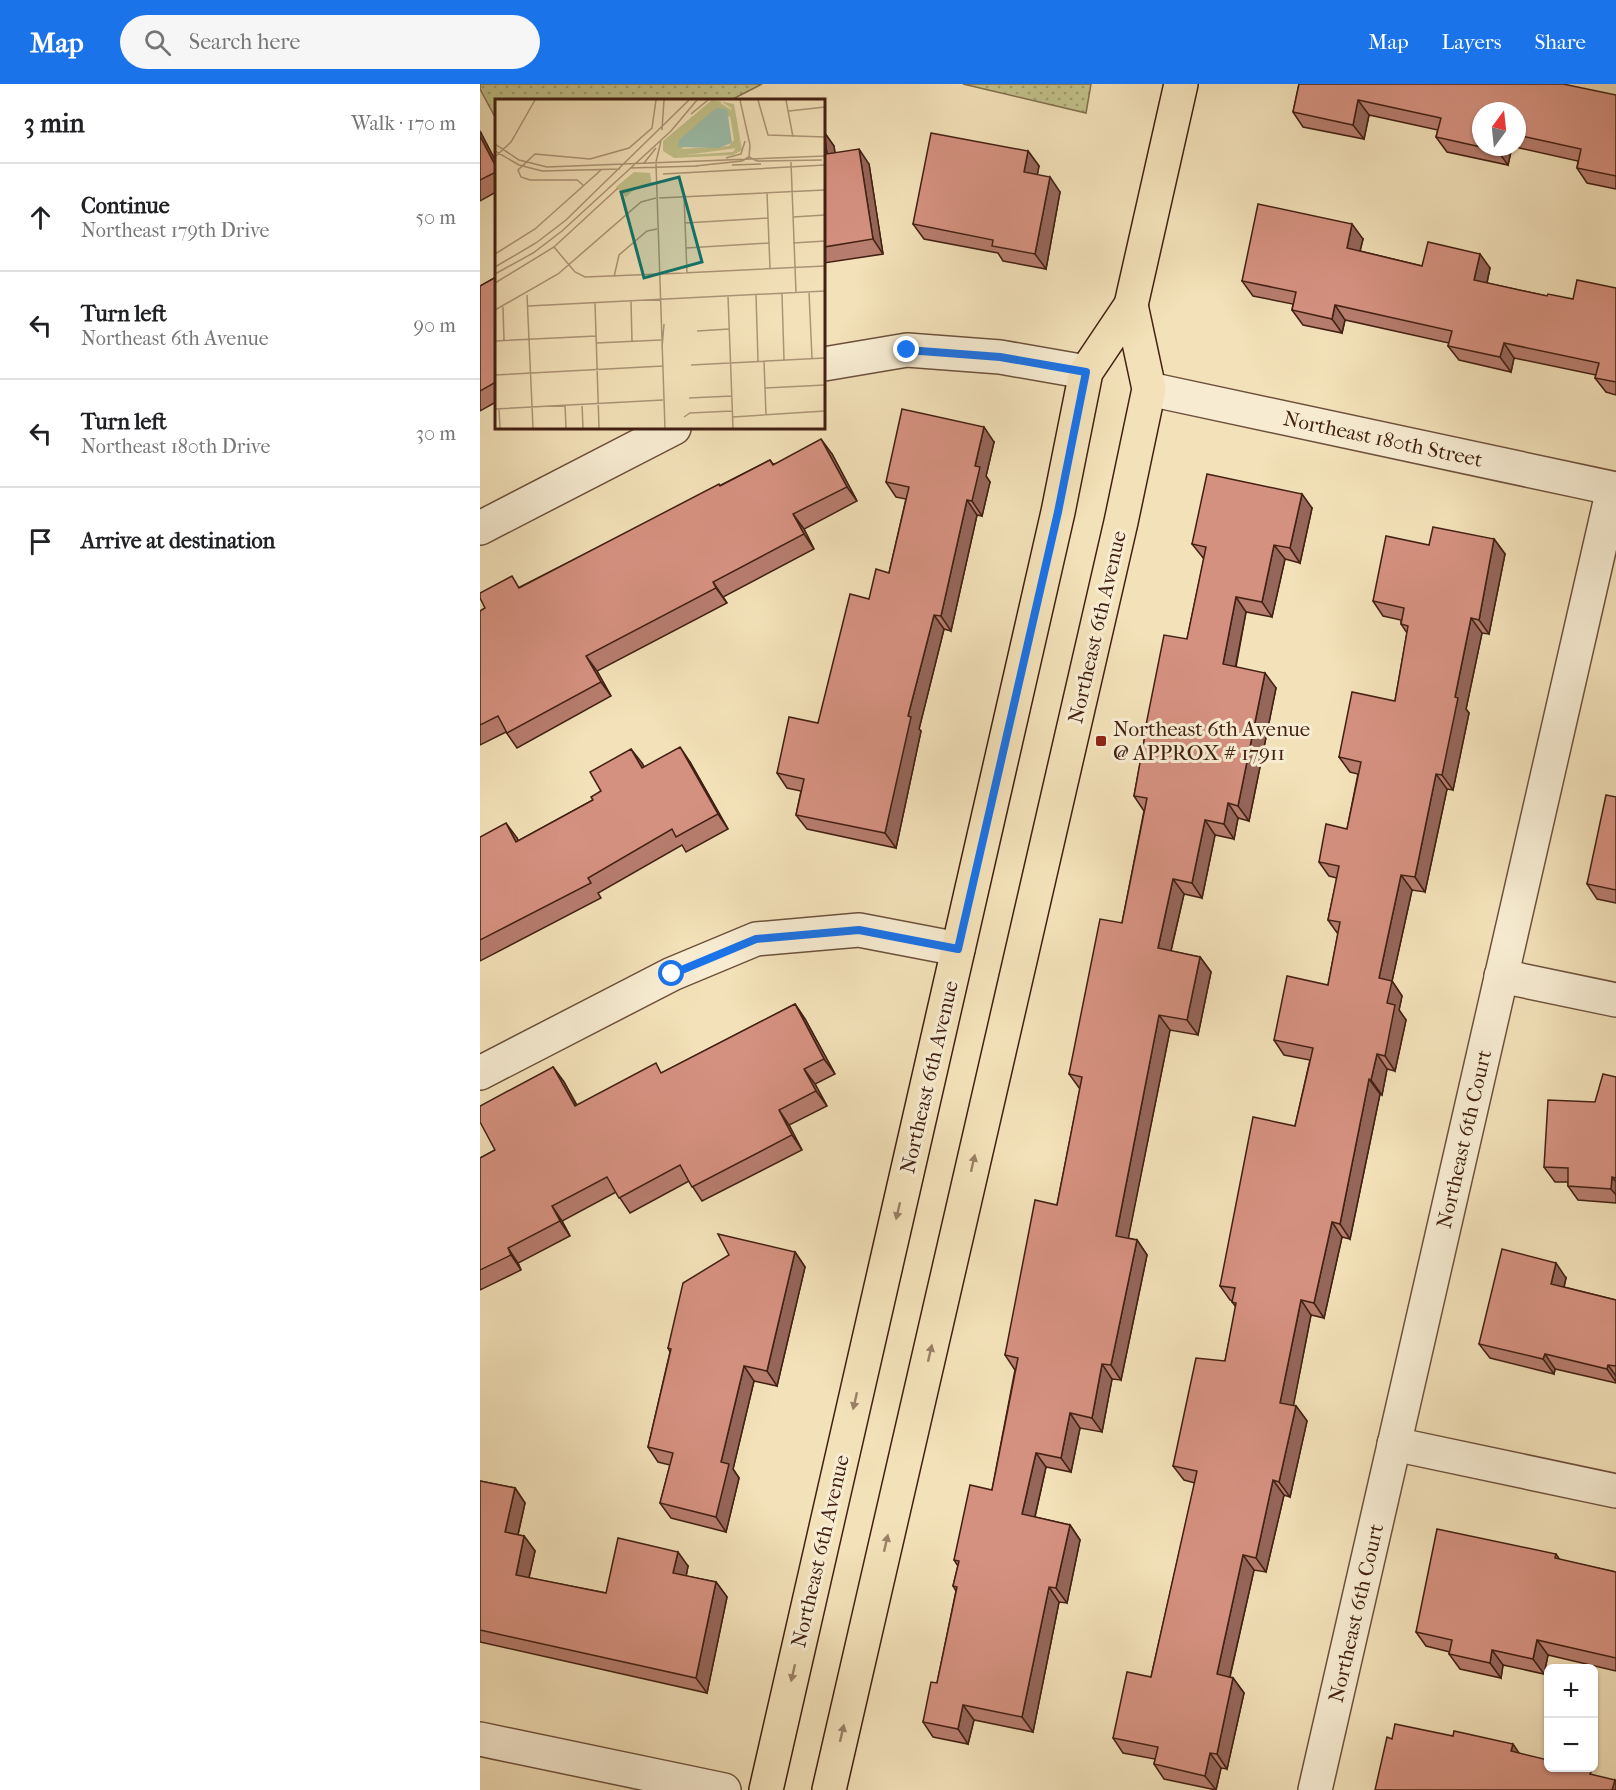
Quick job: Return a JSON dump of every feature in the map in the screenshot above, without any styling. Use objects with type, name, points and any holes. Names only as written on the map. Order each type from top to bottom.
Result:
[{"type":"main road","name":"Northeast 6th Avenue","points":[[766,1790],[1056,523],[1086,372],[1131,305],[1177,89]]},
{"type":"main road","name":"Northeast 6th Avenue","points":[[829,1790],[1121,522],[1149,389],[1131,305]]},
{"type":"street","points":[[825,364],[907,350],[1000,357],[1086,372]]},
{"type":"street","name":"Northeast 180th Street","points":[[1149,389],[1614,489]]},
{"type":"street","points":[[480,528],[672,429]]},
{"type":"street","name":"Northeast 6th Court","points":[[1315,1790],[1614,489]]},
{"type":"street","points":[[480,1073],[672,974],[756,939],[859,930],[958,949]]},
{"type":"street","points":[[1502,976],[1616,1000]]},
{"type":"street","points":[[1394,1444],[1616,1491]]},
{"type":"street","points":[[480,1739],[724,1790]]},
{"type":"shaded area","points":[[480,84],[762,84],[733,99],[495,99],[495,117],[480,89]]},
{"type":"shaded area","points":[[963,84],[1091,84],[1086,113]]},
{"type":"building","points":[[1299,84],[1563,84],[1616,95],[1616,176],[1577,168],[1581,149],[1526,137],[1526,102],[1472,102],[1472,145],[1436,137],[1441,118],[1358,100],[1353,125],[1293,112]]},
{"type":"building","points":[[931,133],[1028,151],[1024,172],[1050,177],[1035,254],[992,246],[993,240],[913,224]]},
{"type":"building","points":[[480,136],[495,165],[495,172],[480,180]]},
{"type":"building","points":[[825,139],[827,154],[859,149],[873,239],[825,247]]},
{"type":"building","points":[[1258,204],[1352,224],[1347,248],[1422,266],[1428,242],[1480,254],[1474,280],[1547,296],[1548,294],[1573,299],[1577,280],[1616,288],[1616,382],[1595,378],[1599,363],[1504,343],[1500,357],[1448,346],[1452,331],[1335,305],[1332,319],[1292,310],[1296,292],[1242,281]]},
{"type":"building","points":[[495,278],[495,383],[480,391],[480,286]]},
{"type":"building","points":[[902,409],[984,427],[975,466],[980,467],[972,501],[967,500],[941,616],[934,615],[908,716],[911,717],[885,833],[796,815],[804,779],[777,773],[789,717],[818,723],[850,594],[869,599],[876,569],[889,573],[909,487],[886,482]]},
{"type":"building","points":[[821,439],[847,487],[793,514],[804,534],[713,582],[716,588],[586,656],[601,682],[507,733],[498,716],[480,725],[480,611],[485,608],[480,593],[512,576],[519,588],[719,484],[720,486],[770,460],[773,465]]},
{"type":"building","points":[[1207,474],[1302,494],[1290,548],[1274,545],[1262,602],[1236,597],[1223,664],[1265,673],[1238,806],[1228,803],[1224,824],[1205,820],[1192,883],[1173,879],[1158,948],[1200,957],[1187,1020],[1159,1015],[1116,1236],[1137,1240],[1111,1365],[1102,1364],[1092,1418],[1070,1413],[1061,1458],[1036,1453],[1022,1514],[1070,1525],[1056,1588],[1049,1587],[1022,1717],[963,1705],[958,1729],[923,1722],[931,1682],[937,1683],[957,1587],[953,1586],[959,1561],[954,1560],[970,1485],[992,1490],[1018,1358],[1005,1355],[1035,1200],[1057,1205],[1082,1077],[1069,1074],[1100,919],[1122,923],[1147,798],[1134,796],[1164,635],[1187,639],[1206,547],[1192,544]]},
{"type":"building","points":[[1433,527],[1494,539],[1479,620],[1471,618],[1442,775],[1436,774],[1415,877],[1401,875],[1379,978],[1392,981],[1387,1003],[1395,1005],[1385,1056],[1377,1054],[1371,1080],[1369,1079],[1340,1224],[1332,1222],[1314,1303],[1301,1300],[1280,1403],[1296,1406],[1279,1482],[1273,1480],[1256,1558],[1243,1555],[1217,1674],[1233,1678],[1217,1754],[1210,1753],[1205,1776],[1154,1764],[1158,1747],[1113,1738],[1127,1672],[1151,1677],[1197,1471],[1173,1466],[1196,1358],[1225,1361],[1236,1303],[1232,1302],[1235,1288],[1220,1286],[1253,1117],[1295,1126],[1313,1048],[1274,1040],[1287,976],[1328,985],[1340,922],[1328,920],[1339,866],[1319,862],[1326,824],[1347,829],[1361,762],[1339,757],[1352,692],[1395,701],[1408,626],[1401,624],[1404,608],[1373,601],[1386,536],[1429,545]]},
{"type":"building","points":[[680,747],[718,814],[676,837],[672,829],[588,878],[591,883],[480,940],[480,837],[506,823],[516,842],[593,800],[591,797],[601,791],[590,772],[631,749],[642,768]]},
{"type":"building","points":[[1606,795],[1616,797],[1616,890],[1587,884]]},
{"type":"building","points":[[795,1004],[824,1059],[804,1069],[816,1091],[779,1110],[792,1135],[692,1187],[680,1165],[619,1198],[607,1177],[552,1206],[560,1221],[508,1248],[511,1255],[480,1270],[480,1158],[495,1150],[480,1122],[480,1106],[553,1067],[575,1106],[656,1063],[661,1073]]},
{"type":"building","points":[[1603,1074],[1616,1077],[1616,1178],[1612,1177],[1611,1189],[1568,1186],[1568,1168],[1544,1167],[1548,1100],[1595,1102]]},
{"type":"building","points":[[718,1234],[795,1252],[767,1371],[744,1366],[721,1462],[729,1464],[716,1517],[660,1503],[673,1453],[648,1447],[671,1349],[668,1348],[683,1283],[729,1255]]},
{"type":"building","points":[[1502,1249],[1556,1263],[1551,1284],[1616,1300],[1616,1366],[1608,1365],[1607,1369],[1545,1354],[1543,1359],[1479,1344]]},
{"type":"building","points":[[480,1481],[515,1488],[505,1532],[524,1536],[516,1575],[606,1593],[618,1538],[678,1552],[673,1573],[716,1582],[696,1678],[480,1630]]},
{"type":"building","points":[[1437,1529],[1556,1554],[1555,1558],[1616,1572],[1616,1658],[1537,1640],[1533,1659],[1492,1650],[1490,1663],[1449,1654],[1452,1640],[1416,1632]]},
{"type":"building","points":[[1395,1724],[1453,1736],[1454,1731],[1513,1744],[1511,1751],[1544,1759],[1544,1772],[1591,1772],[1590,1774],[1615,1780],[1612,1790],[1375,1790],[1387,1737],[1392,1739]]},
{"type":"place","name":"Northeast 6th Avenue @ APPROX # 17911","points":[[1101,741]]},
{"type":"route","points":[[672,974],[756,939],[859,930],[958,949],[1058,512],[1086,372],[1000,357],[907,350]]}]
